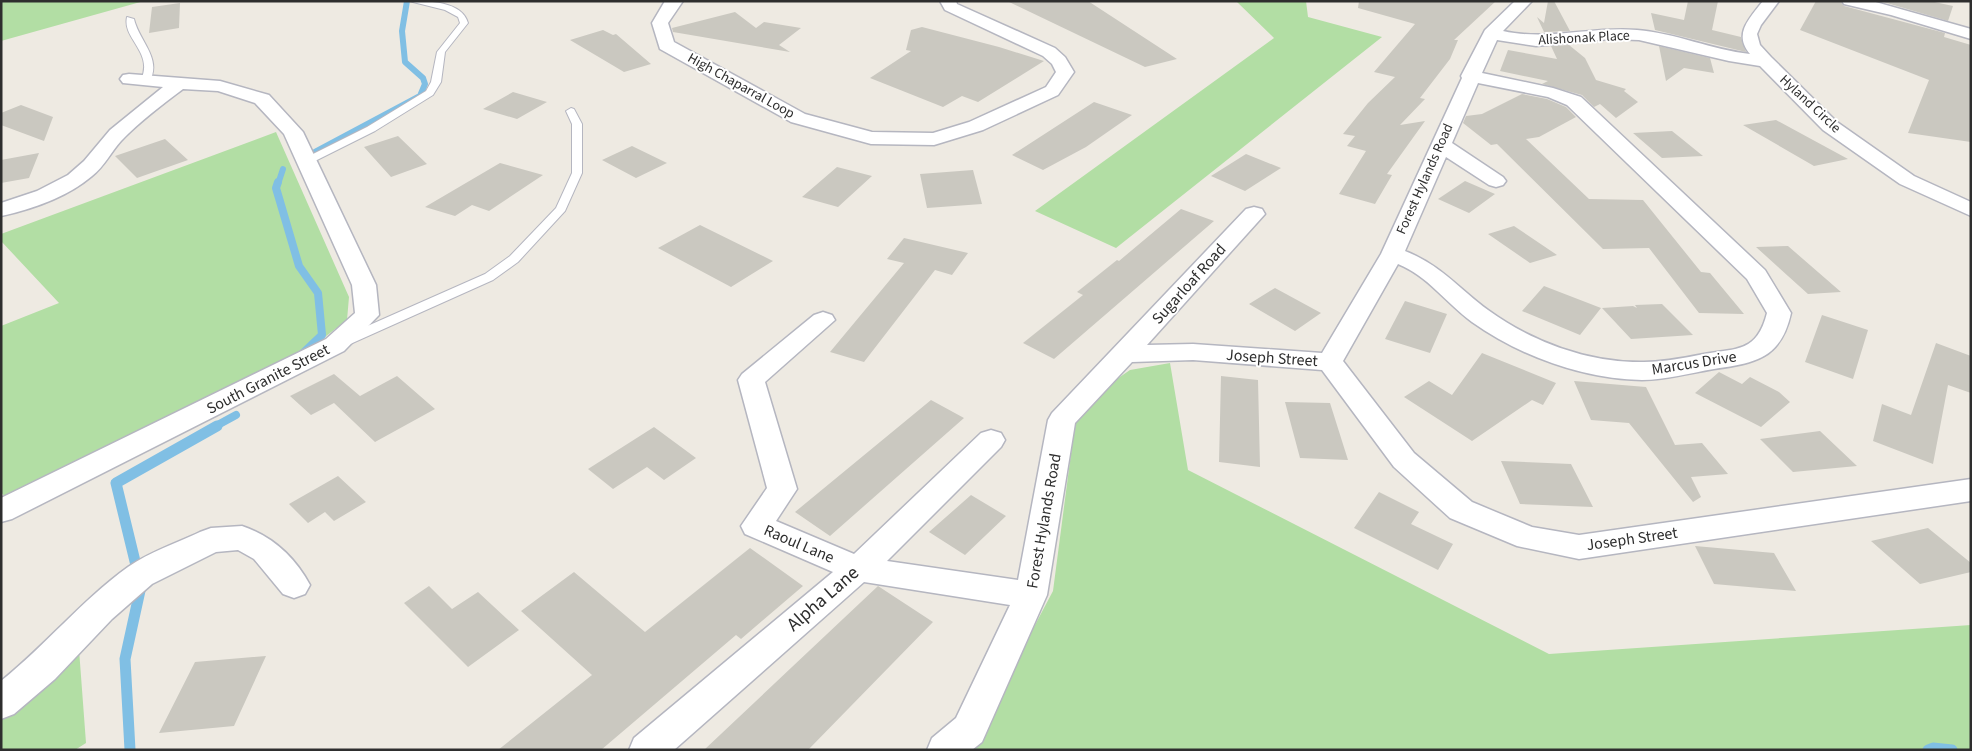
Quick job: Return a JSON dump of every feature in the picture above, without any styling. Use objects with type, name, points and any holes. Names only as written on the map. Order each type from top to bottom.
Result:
[{"type":"street","name":"High Chaparral Loop","points":[[675,1],[670,4],[660,23],[666,45],[798,118],[871,138],[934,139],[976,126],[1052,91],[1065,72],[1049,52],[951,7],[948,1]]},
{"type":"street","name":"Forest Hylands Road","points":[[1330,362],[1392,254],[1470,76],[1491,34],[1524,1]]},
{"type":"street","name":"Hyland Circle","points":[[1771,1],[1749,34],[1752,46],[1765,61],[1830,126],[1907,180],[1971,210]]},
{"type":"street","points":[[1850,1],[1895,11],[1971,34]]},
{"type":"street","name":"Alishonak Place","points":[[1491,34],[1536,41],[1620,34],[1645,36],[1666,39],[1750,60],[1765,61]]},
{"type":"street","name":"Marcus Drive","points":[[1392,254],[1421,266],[1480,316],[1513,337],[1555,354],[1597,366],[1642,371],[1740,358],[1765,346],[1776,331],[1779,313],[1756,275],[1574,101],[1553,93],[1470,76]]},
{"type":"street","name":"South Granite Street","points":[[1,511],[335,345],[367,315],[364,285],[293,132],[262,99],[220,86],[137,79]]},
{"type":"street","points":[[1,210],[35,200],[67,184],[86,171],[109,142],[179,83]]},
{"type":"street","points":[[1440,144],[1496,181]]},
{"type":"street","name":"Sugarloaf Road","points":[[1125,354],[1254,214]]},
{"type":"street","name":"Raoul Lane","points":[[823,320],[751,380],[782,489],[756,526],[858,569],[1031,595]]},
{"type":"street","name":"Joseph Street","points":[[1125,354],[1193,352],[1330,362],[1404,460],[1461,510],[1528,538],[1579,547],[1971,490]]},
{"type":"street","name":"Forest Hylands Road","points":[[945,750],[969,730],[1031,595],[1062,420],[1125,354]]},
{"type":"street","name":"Alpha Lane","points":[[647,750],[858,569],[991,440]]},
{"type":"street","points":[[1,704],[43,668],[100,609],[150,570],[212,540],[242,538],[265,550],[294,585]]},
{"type":"lane","points":[[306,161],[371,129],[430,93],[436,82],[441,52],[464,23],[462,16],[448,8],[413,1]]},
{"type":"lane","points":[[130,19],[131,27],[151,65],[151,72],[137,79]]},
{"type":"lane","points":[[335,345],[489,277],[514,259],[561,209],[577,173],[577,124],[572,111]]},
{"type":"green space","points":[[1,1],[144,1],[1,41]]},
{"type":"green space","points":[[1236,1],[1306,1],[1308,17],[1382,37],[1116,248],[1035,211],[1274,38]]},
{"type":"green space","points":[[276,132],[349,297],[347,320],[317,343],[275,365],[5,497],[1,492],[1,326],[59,303],[1,241],[1,234]]},
{"type":"green space","points":[[1170,363],[1188,470],[1549,654],[1971,625],[1971,750],[963,750],[974,740],[1053,591],[1075,423],[1101,390],[1130,370]]},
{"type":"green space","points":[[78,636],[86,743],[75,750],[1,750],[1,707]]},
{"type":"building","points":[[1007,1],[1088,1],[1177,59],[1145,67]]},
{"type":"building","points":[[1359,1],[1496,1],[1454,40],[1458,40],[1450,59],[1420,98],[1425,99],[1400,125],[1425,121],[1387,174],[1392,175],[1375,204],[1339,194],[1366,151],[1347,146],[1355,136],[1343,134],[1368,103],[1395,77],[1374,72],[1415,24],[1358,8]]},
{"type":"building","points":[[1548,1],[1554,1],[1570,31],[1544,32],[1537,17],[1544,23]]},
{"type":"building","points":[[1688,1],[1718,1],[1712,30],[1741,37],[1746,52],[1655,30],[1651,13],[1684,20]]},
{"type":"building","points":[[1816,1],[1840,1],[1844,6],[1945,33],[1944,37],[1971,45],[1971,142],[1908,133],[1929,80],[1800,30]]},
{"type":"building","points":[[1880,1],[1930,1],[1953,6],[1948,21]]},
{"type":"building","points":[[180,3],[179,28],[149,33],[152,7]]},
{"type":"building","points":[[735,12],[756,28],[764,22],[801,28],[779,45],[790,52],[673,32],[672,28]]},
{"type":"building","points":[[922,27],[1044,61],[978,102],[962,96],[943,107],[870,78],[911,51],[906,50],[911,30]]},
{"type":"building","points":[[603,30],[613,35],[616,34],[651,64],[624,72],[570,40]]},
{"type":"building","points":[[1569,45],[1585,58],[1596,80],[1626,89],[1624,91],[1638,102],[1616,118],[1600,104],[1594,107],[1582,95],[1542,84],[1548,81],[1500,71],[1508,50],[1557,59],[1551,46]]},
{"type":"building","points":[[1659,46],[1710,58],[1714,73],[1684,68],[1666,81]]},
{"type":"building","points":[[513,92],[547,102],[517,119],[483,109]]},
{"type":"building","points":[[1522,94],[1547,99],[1566,107],[1576,117],[1539,137],[1526,139],[1589,199],[1643,200],[1701,272],[1710,273],[1744,314],[1699,313],[1649,248],[1603,249],[1497,144],[1491,145],[1463,123],[1466,116],[1482,114]]},
{"type":"building","points":[[1094,102],[1132,115],[1086,147],[1043,170],[1012,155]]},
{"type":"building","points":[[21,105],[53,117],[44,141],[1,125],[1,113]]},
{"type":"building","points":[[1776,120],[1848,159],[1814,166],[1743,125]]},
{"type":"building","points":[[1672,131],[1703,156],[1662,158],[1633,133]]},
{"type":"building","points":[[398,136],[427,164],[391,177],[364,147]]},
{"type":"building","points":[[165,139],[188,160],[137,178],[115,156]]},
{"type":"building","points":[[632,146],[667,163],[636,178],[602,160]]},
{"type":"building","points":[[39,153],[29,178],[1,183],[1,160]]},
{"type":"building","points":[[1246,154],[1281,168],[1245,191],[1211,176]]},
{"type":"building","points":[[500,163],[543,175],[489,211],[472,205],[455,216],[425,207]]},
{"type":"building","points":[[837,167],[872,176],[838,207],[802,197]]},
{"type":"building","points":[[973,170],[982,204],[927,208],[920,174]]},
{"type":"building","points":[[1465,181],[1495,194],[1469,213],[1438,199]]},
{"type":"building","points":[[1181,209],[1214,221],[1054,359],[1023,343],[1083,295],[1077,292],[1117,260],[1119,261]]},
{"type":"building","points":[[700,225],[773,261],[731,287],[658,248]]},
{"type":"building","points":[[1514,226],[1557,255],[1530,263],[1488,234]]},
{"type":"building","points":[[904,238],[968,253],[952,275],[935,270],[864,362],[830,352],[904,263],[887,259]]},
{"type":"building","points":[[1788,246],[1841,292],[1808,294],[1756,247]]},
{"type":"building","points":[[1544,286],[1601,308],[1580,335],[1522,311]]},
{"type":"building","points":[[1275,288],[1321,313],[1295,331],[1249,304]]},
{"type":"building","points":[[1405,301],[1447,314],[1430,353],[1385,339]]},
{"type":"building","points":[[1662,304],[1693,335],[1631,339],[1602,308],[1633,306],[1637,308],[1635,305]]},
{"type":"building","points":[[1822,315],[1868,330],[1853,379],[1805,362]]},
{"type":"building","points":[[1936,343],[1971,356],[1971,393],[1948,385],[1933,464],[1873,441],[1882,404],[1911,415]]},
{"type":"building","points":[[1482,353],[1556,383],[1543,405],[1532,400],[1472,441],[1404,397],[1429,381],[1452,395]]},
{"type":"building","points":[[1719,372],[1742,384],[1750,377],[1779,392],[1790,402],[1761,427],[1695,393]]},
{"type":"building","points":[[334,374],[360,396],[397,376],[435,409],[375,442],[334,403],[311,415],[290,396]]},
{"type":"building","points":[[1221,376],[1258,380],[1260,467],[1219,462]]},
{"type":"building","points":[[1574,381],[1646,387],[1675,445],[1702,443],[1728,474],[1691,477],[1701,497],[1693,502],[1629,423],[1591,420]]},
{"type":"building","points":[[931,400],[964,418],[830,536],[795,512]]},
{"type":"building","points":[[1285,402],[1330,403],[1348,460],[1300,458]]},
{"type":"building","points":[[654,427],[696,458],[664,480],[647,467],[613,489],[588,469]]},
{"type":"building","points":[[1820,431],[1857,466],[1793,472],[1760,439]]},
{"type":"building","points":[[1501,461],[1571,464],[1593,507],[1520,504]]},
{"type":"building","points":[[338,476],[366,502],[334,521],[325,512],[308,523],[289,504]]},
{"type":"building","points":[[1379,492],[1419,512],[1411,524],[1453,544],[1438,570],[1354,528]]},
{"type":"building","points":[[971,495],[1006,516],[965,555],[929,532]]},
{"type":"building","points":[[1928,528],[1971,563],[1971,572],[1920,584],[1871,541]]},
{"type":"building","points":[[1695,546],[1774,553],[1796,591],[1714,584]]},
{"type":"building","points":[[750,548],[803,586],[741,639],[736,635],[601,750],[498,750],[592,675],[521,611],[574,572],[645,632]]},
{"type":"building","points":[[429,586],[452,609],[478,592],[519,630],[468,667],[404,603]]},
{"type":"building","points":[[878,586],[933,622],[808,750],[704,750]]},
{"type":"building","points":[[266,656],[234,726],[159,733],[195,662]]},
{"type":"waterway","points":[[315,152],[420,96],[425,84],[423,78],[405,62],[402,31],[407,1]]},
{"type":"waterway","points":[[278,184],[283,169]]},
{"type":"waterway","points":[[278,182],[276,188],[299,266],[318,293],[322,335],[300,356]]},
{"type":"waterway","points":[[214,427],[236,415]]},
{"type":"waterway","points":[[130,750],[125,659],[141,586],[116,483],[217,426]]},
{"type":"waterway","points":[[1928,750],[1933,748],[1952,750]]}]
